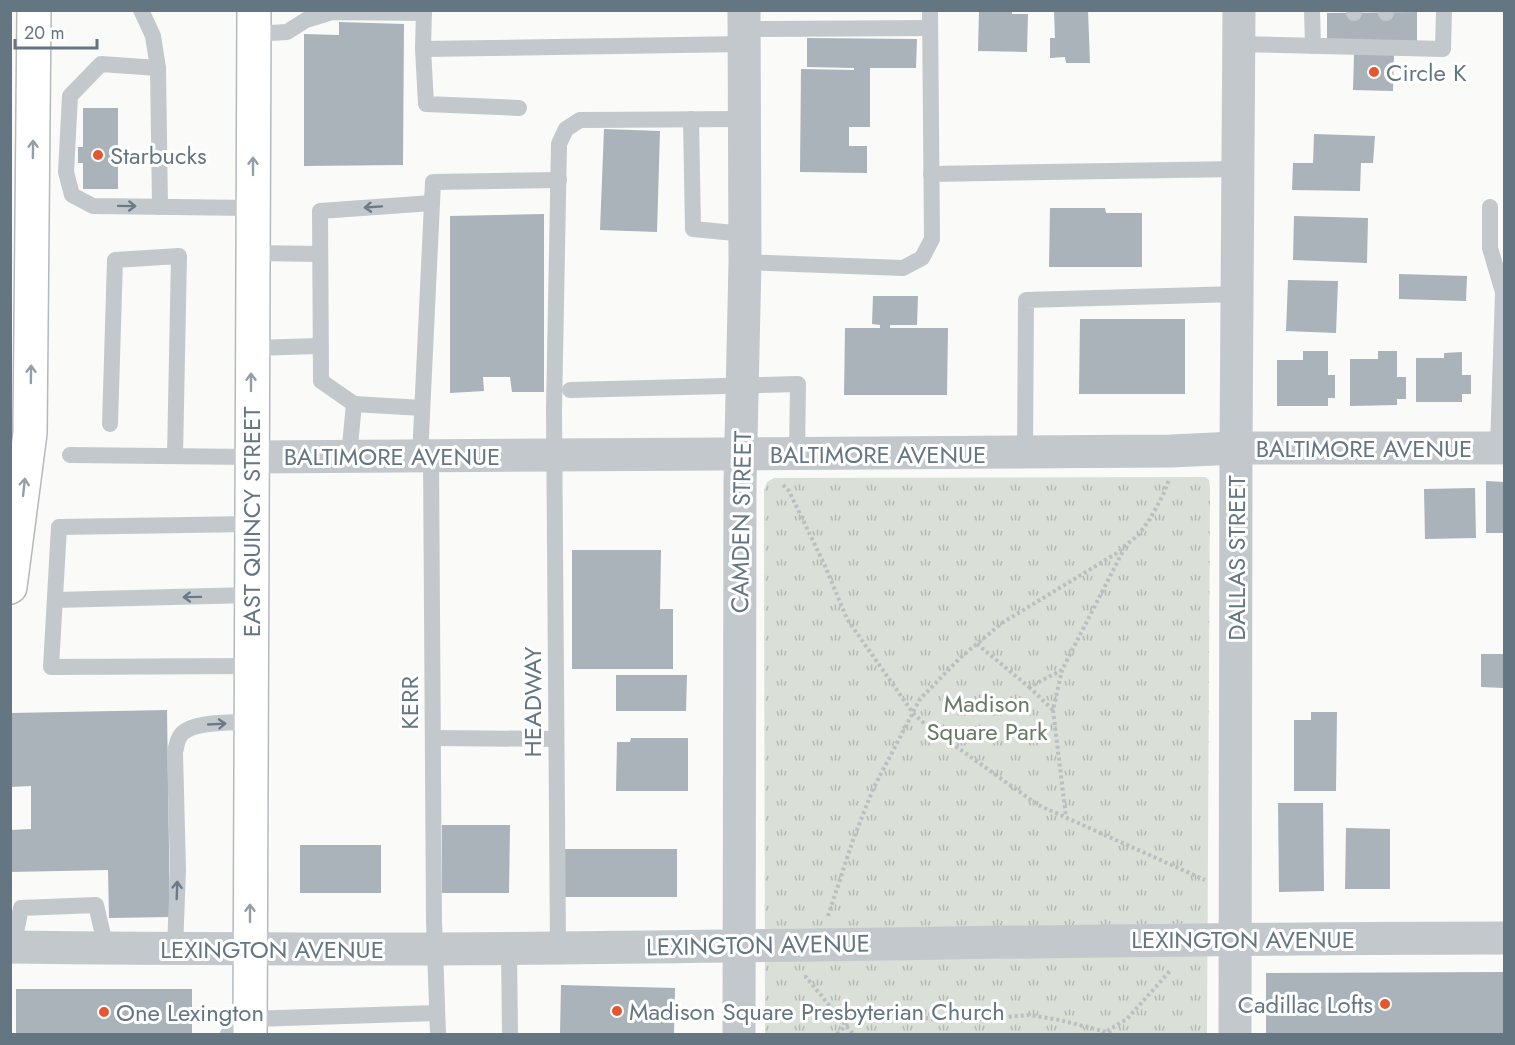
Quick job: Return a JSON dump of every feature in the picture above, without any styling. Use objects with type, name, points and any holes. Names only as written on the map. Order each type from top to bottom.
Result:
[{"type":"main road","points":[[10,587],[30,433],[34,10]]},
{"type":"main road","name":"EAST QUINCY STREET","points":[[242,1029],[250,950],[254,22]]},
{"type":"street","name":"DALLAS STREET","points":[[1235,1035],[1239,10]]},
{"type":"street","name":"CAMDEN STREET","points":[[739,1035],[740,484],[745,248],[744,28]]},
{"type":"street","name":"BALTIMORE AVENUE","points":[[251,457],[742,455],[789,467],[1025,453],[1236,448],[1501,448]]},
{"type":"street","name":"LEXINGTON AVENUE","points":[[12,947],[250,950],[435,949],[1237,938],[1504,938]]},
{"type":"lane","points":[[141,10],[153,36],[158,68],[160,207]]},
{"type":"lane","points":[[691,119],[693,228],[745,248],[903,268],[922,258],[932,239],[930,10]]},
{"type":"lane","points":[[1312,10],[1313,46]]},
{"type":"lane","points":[[1238,44],[1385,45],[1443,49],[1444,10]]},
{"type":"lane","points":[[254,22],[287,32],[306,20],[332,12],[424,12],[423,49],[426,104],[519,108]]},
{"type":"lane","points":[[423,49],[744,28],[930,28]]},
{"type":"lane","points":[[158,68],[101,64],[70,96],[66,172],[72,195],[93,206],[252,208]]},
{"type":"lane","name":"HEADWAY","points":[[558,948],[555,456],[559,144],[566,129],[580,120],[744,119]]},
{"type":"lane","points":[[931,174],[1238,170]]},
{"type":"lane","points":[[422,408],[354,404],[321,381],[320,211],[432,202],[433,182],[559,180]]},
{"type":"lane","name":"KERR","points":[[432,202],[422,408],[433,738],[438,1035]]},
{"type":"lane","points":[[1490,207],[1490,248],[1503,292],[1501,448]]},
{"type":"lane","points":[[252,253],[320,254]]},
{"type":"lane","points":[[110,424],[115,260],[179,256],[175,456]]},
{"type":"lane","points":[[1025,453],[1026,300],[1237,294]]},
{"type":"lane","points":[[252,348],[320,346]]},
{"type":"lane","points":[[570,390],[798,384],[789,467]]},
{"type":"lane","points":[[349,456],[354,404]]},
{"type":"lane","points":[[70,455],[251,457]]},
{"type":"lane","points":[[250,666],[51,667],[59,527],[251,524]]},
{"type":"lane","points":[[55,600],[251,595]]},
{"type":"lane","points":[[175,949],[178,870],[175,752],[179,736],[203,724],[250,722]]},
{"type":"lane","points":[[433,738],[556,739]]},
{"type":"lane","points":[[12,947],[21,908],[96,904],[106,948]]},
{"type":"lane","points":[[509,948],[510,1035]]},
{"type":"lane","points":[[242,1029],[437,1013]]},
{"type":"path","points":[[789,467],[789,491],[825,566],[847,619],[913,713],[935,732],[1028,798],[1066,818],[1205,880]]},
{"type":"path","points":[[828,917],[853,840],[873,789],[920,699],[960,658],[1002,623],[1117,553],[1138,534],[1150,519],[1169,479]]},
{"type":"path","points":[[1066,818],[1053,710],[1062,670],[1126,545]]},
{"type":"path","points":[[977,644],[1053,710]]},
{"type":"path","points":[[1029,687],[1062,670]]},
{"type":"path","points":[[1104,1033],[1127,1020],[1170,971]]},
{"type":"path","points":[[795,976],[806,976],[853,1035]]},
{"type":"path","points":[[837,1035],[854,1019],[894,1010],[930,1019],[959,1021],[1029,1015],[1060,1020],[1114,1035]]},
{"type":"green space","name":"Madison Square Park","points":[[1205,477],[1209,480],[1210,488],[1207,1034],[765,1034],[764,490],[767,482],[774,478]]},
{"type":"building","points":[[979,10],[1012,10],[1012,14],[1028,14],[1027,52],[978,51]]},
{"type":"building","points":[[1054,10],[1088,10],[1090,63],[1066,63],[1065,57],[1050,58],[1050,38],[1055,38]]},
{"type":"building","points":[[1417,12],[1417,42],[1327,44],[1327,13]]},
{"type":"building","points":[[339,22],[404,24],[403,165],[304,166],[304,34],[339,35]]},
{"type":"building","points":[[807,38],[917,39],[916,68],[870,68],[870,127],[849,127],[849,146],[867,146],[867,173],[800,172],[801,69],[854,70],[854,68],[807,67]]},
{"type":"building","name":"Circle K","points":[[1354,54],[1394,55],[1393,91],[1353,90]]},
{"type":"building","name":"Starbucks","points":[[83,108],[118,108],[118,189],[83,189],[83,163],[78,163],[78,147],[83,147]]},
{"type":"building","points":[[604,129],[660,131],[657,232],[600,230]]},
{"type":"building","points":[[1314,134],[1375,136],[1373,163],[1361,163],[1360,191],[1292,190],[1293,163],[1313,163]]},
{"type":"building","points":[[1050,208],[1105,208],[1106,213],[1142,213],[1142,267],[1049,267]]},
{"type":"building","points":[[544,214],[544,392],[512,392],[510,377],[483,377],[484,391],[450,393],[450,216]]},
{"type":"building","points":[[1294,216],[1368,218],[1367,263],[1293,260]]},
{"type":"building","points":[[1399,274],[1467,276],[1466,301],[1399,299]]},
{"type":"building","points":[[1288,280],[1338,281],[1336,333],[1286,331]]},
{"type":"building","points":[[873,296],[918,296],[917,325],[890,325],[890,328],[948,328],[947,395],[844,395],[845,328],[880,328],[880,325],[872,324]]},
{"type":"building","points":[[1080,319],[1185,319],[1185,394],[1079,394]]},
{"type":"building","points":[[1303,351],[1328,351],[1328,375],[1335,375],[1335,398],[1328,398],[1328,406],[1277,406],[1277,360],[1303,360]]},
{"type":"building","points":[[1378,351],[1397,351],[1397,377],[1406,377],[1406,399],[1397,399],[1397,405],[1350,406],[1350,359],[1378,359]]},
{"type":"building","points":[[1462,352],[1462,375],[1471,375],[1471,394],[1462,394],[1462,402],[1416,402],[1416,358],[1444,358],[1444,353]]},
{"type":"building","points":[[1486,481],[1504,482],[1504,533],[1486,533]]},
{"type":"building","points":[[1475,488],[1476,538],[1425,539],[1424,489]]},
{"type":"building","points":[[572,550],[661,550],[660,609],[673,609],[673,669],[572,669]]},
{"type":"building","points":[[1481,654],[1504,654],[1504,688],[1481,687]]},
{"type":"building","points":[[616,675],[687,675],[686,711],[616,711]]},
{"type":"building","points":[[167,710],[170,917],[109,918],[108,870],[10,872],[10,830],[31,829],[31,786],[10,787],[10,713]]},
{"type":"building","points":[[1311,712],[1337,712],[1336,791],[1294,791],[1294,720],[1311,720]]},
{"type":"building","points":[[631,738],[688,738],[688,791],[616,791],[617,742],[630,742]]},
{"type":"building","points":[[1278,803],[1323,803],[1324,891],[1279,892]]},
{"type":"building","points":[[442,825],[510,825],[509,893],[442,893]]},
{"type":"building","points":[[1346,828],[1390,829],[1390,889],[1345,889]]},
{"type":"building","points":[[300,845],[381,845],[381,893],[300,893]]},
{"type":"building","points":[[562,849],[677,849],[677,897],[562,897]]},
{"type":"building","name":"Cadillac Lofts","points":[[1504,972],[1504,1034],[1266,1034],[1266,973]]},
{"type":"building","name":"Madison Square Presbyterian Church","points":[[561,985],[675,988],[674,1034],[560,1034]]},
{"type":"building","name":"One Lexington","points":[[16,989],[192,989],[192,1034],[16,1034]]},
{"type":"place","name":"Circle K","points":[[1374,72]]},
{"type":"place","name":"Starbucks","points":[[98,155]]},
{"type":"place","name":"Cadillac Lofts","points":[[1385,1004]]},
{"type":"place","name":"Madison Square Presbyterian Church","points":[[617,1011]]},
{"type":"place","name":"One Lexington","points":[[104,1012]]}]
